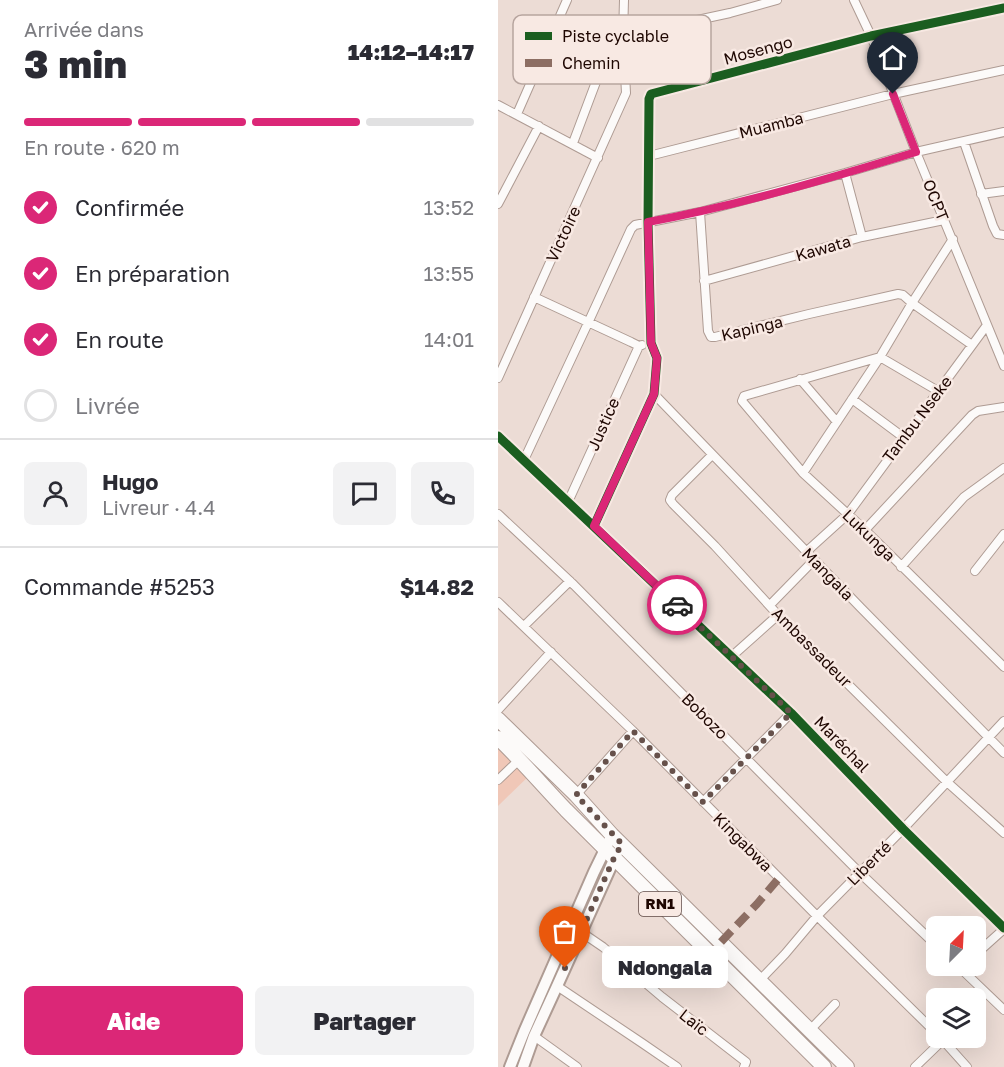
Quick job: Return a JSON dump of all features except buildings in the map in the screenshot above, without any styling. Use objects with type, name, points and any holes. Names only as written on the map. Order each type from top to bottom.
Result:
[{"type":"highway","name":"RN1","points":[[498,719],[847,1067]]},
{"type":"highway","name":"RN1","points":[[498,738],[542,785],[824,1067]]},
{"type":"street","points":[[560,15],[567,0]]},
{"type":"street","points":[[624,0],[624,15]]},
{"type":"street","points":[[711,17],[777,0]]},
{"type":"street","name":"OCPT","points":[[854,0],[871,36],[1004,366]]},
{"type":"street","name":"Mosengo","points":[[711,78],[871,36],[1004,8]]},
{"type":"street","name":"Muamba","points":[[649,156],[893,94],[1004,70]]},
{"type":"street","points":[[517,114],[530,84]]},
{"type":"street","points":[[573,143],[595,84]]},
{"type":"street","name":"Victoire","points":[[498,378],[598,158],[627,90],[627,84]]},
{"type":"street","name":"Mosengo","points":[[649,156],[649,99],[651,94],[687,84]]},
{"type":"street","points":[[498,105],[598,158]]},
{"type":"street","points":[[498,204],[539,126]]},
{"type":"street","points":[[524,460],[634,225],[700,212],[916,152],[1004,132]]},
{"type":"street","points":[[964,142],[993,226],[998,234],[1004,235]]},
{"type":"street","points":[[594,526],[654,394],[657,358],[651,343],[649,156]]},
{"type":"street","points":[[845,173],[862,237]]},
{"type":"street","points":[[981,194],[1004,191]]},
{"type":"street","name":"Kapinga","points":[[700,212],[708,331],[711,336],[715,337],[898,294],[903,295],[912,303]]},
{"type":"street","name":"Kawata","points":[[704,281],[862,237],[944,220]]},
{"type":"street","points":[[803,473],[880,357],[953,239]]},
{"type":"street","points":[[534,297],[639,346],[651,343]]},
{"type":"street","points":[[912,303],[972,345]]},
{"type":"street","name":"Tambu Nseke","points":[[807,552],[848,514],[987,325]]},
{"type":"street","name":"Justice","points":[[568,502],[639,346]]},
{"type":"street","points":[[837,422],[800,380],[880,357],[938,391]]},
{"type":"street","name":"Lukunga","points":[[800,380],[744,396],[742,401],[803,473],[865,530],[1004,667]]},
{"type":"street","name":"Mangala","points":[[654,394],[1004,753]]},
{"type":"street","points":[[852,399],[903,437]]},
{"type":"street","points":[[865,530],[972,415],[978,411],[1004,407]]},
{"type":"street","name":"Maréchal","points":[[498,436],[791,713],[903,829],[1004,928]]},
{"type":"street","name":"Ambassadeur","points":[[712,455],[672,495],[670,500],[716,546],[778,615],[947,782],[1004,833]]},
{"type":"street","points":[[901,567],[964,497],[1004,468]]},
{"type":"street","name":"Bobozo","points":[[498,514],[570,581],[859,872],[926,936]]},
{"type":"street","points":[[975,571],[1004,534]]},
{"type":"street","points":[[770,605],[814,560]]},
{"type":"street","points":[[524,626],[570,581]]},
{"type":"street","name":"Kingabwa","points":[[498,602],[633,731],[926,1023]]},
{"type":"street","points":[[731,657],[778,615]]},
{"type":"street","points":[[498,711],[551,652]]},
{"type":"street","points":[[703,802],[791,713]]},
{"type":"street","name":"Liberté","points":[[760,980],[817,916],[903,829],[1004,721]]},
{"type":"street","points":[[576,795],[633,731]]},
{"type":"street","points":[[498,780],[520,759]]},
{"type":"street","points":[[510,1067],[524,1032],[617,839]]},
{"type":"street","points":[[523,1067],[534,1036],[581,932],[610,853]]},
{"type":"street","points":[[986,945],[1004,928]]},
{"type":"street","name":"Laïc","points":[[581,932],[603,947],[662,997],[746,1062],[744,1067]]},
{"type":"street","points":[[970,976],[1004,1010]]},
{"type":"street","points":[[556,986],[677,1067]]},
{"type":"street","points":[[996,1001],[1004,995]]},
{"type":"street","points":[[810,1030],[836,1004]]},
{"type":"street","points":[[534,1036],[576,1067]]},
{"type":"street","points":[[915,1067],[933,1048]]},
{"type":"street","points":[[950,1048],[967,1067]]},
{"type":"shaded area","points":[[498,738],[533,772],[498,806]]},
{"type":"marked path","points":[[721,942],[779,878]]},
{"type":"cycle path","points":[[711,78],[871,36],[1004,8]]},
{"type":"cycle path","points":[[594,526],[654,394],[657,358],[651,343],[648,222],[649,99],[651,94],[689,84]]},
{"type":"cycle path","points":[[498,436],[791,713],[903,829],[1004,928]]},
{"type":"way so far","points":[[565,968],[622,844],[576,795],[633,731],[703,802],[791,713],[677,605]]},
{"type":"place","name":"Ndongala","points":[[565,968]]},
{"type":"route","points":[[677,605],[594,526],[654,394],[657,358],[651,343],[648,222],[700,212],[916,152],[893,94]]}]
